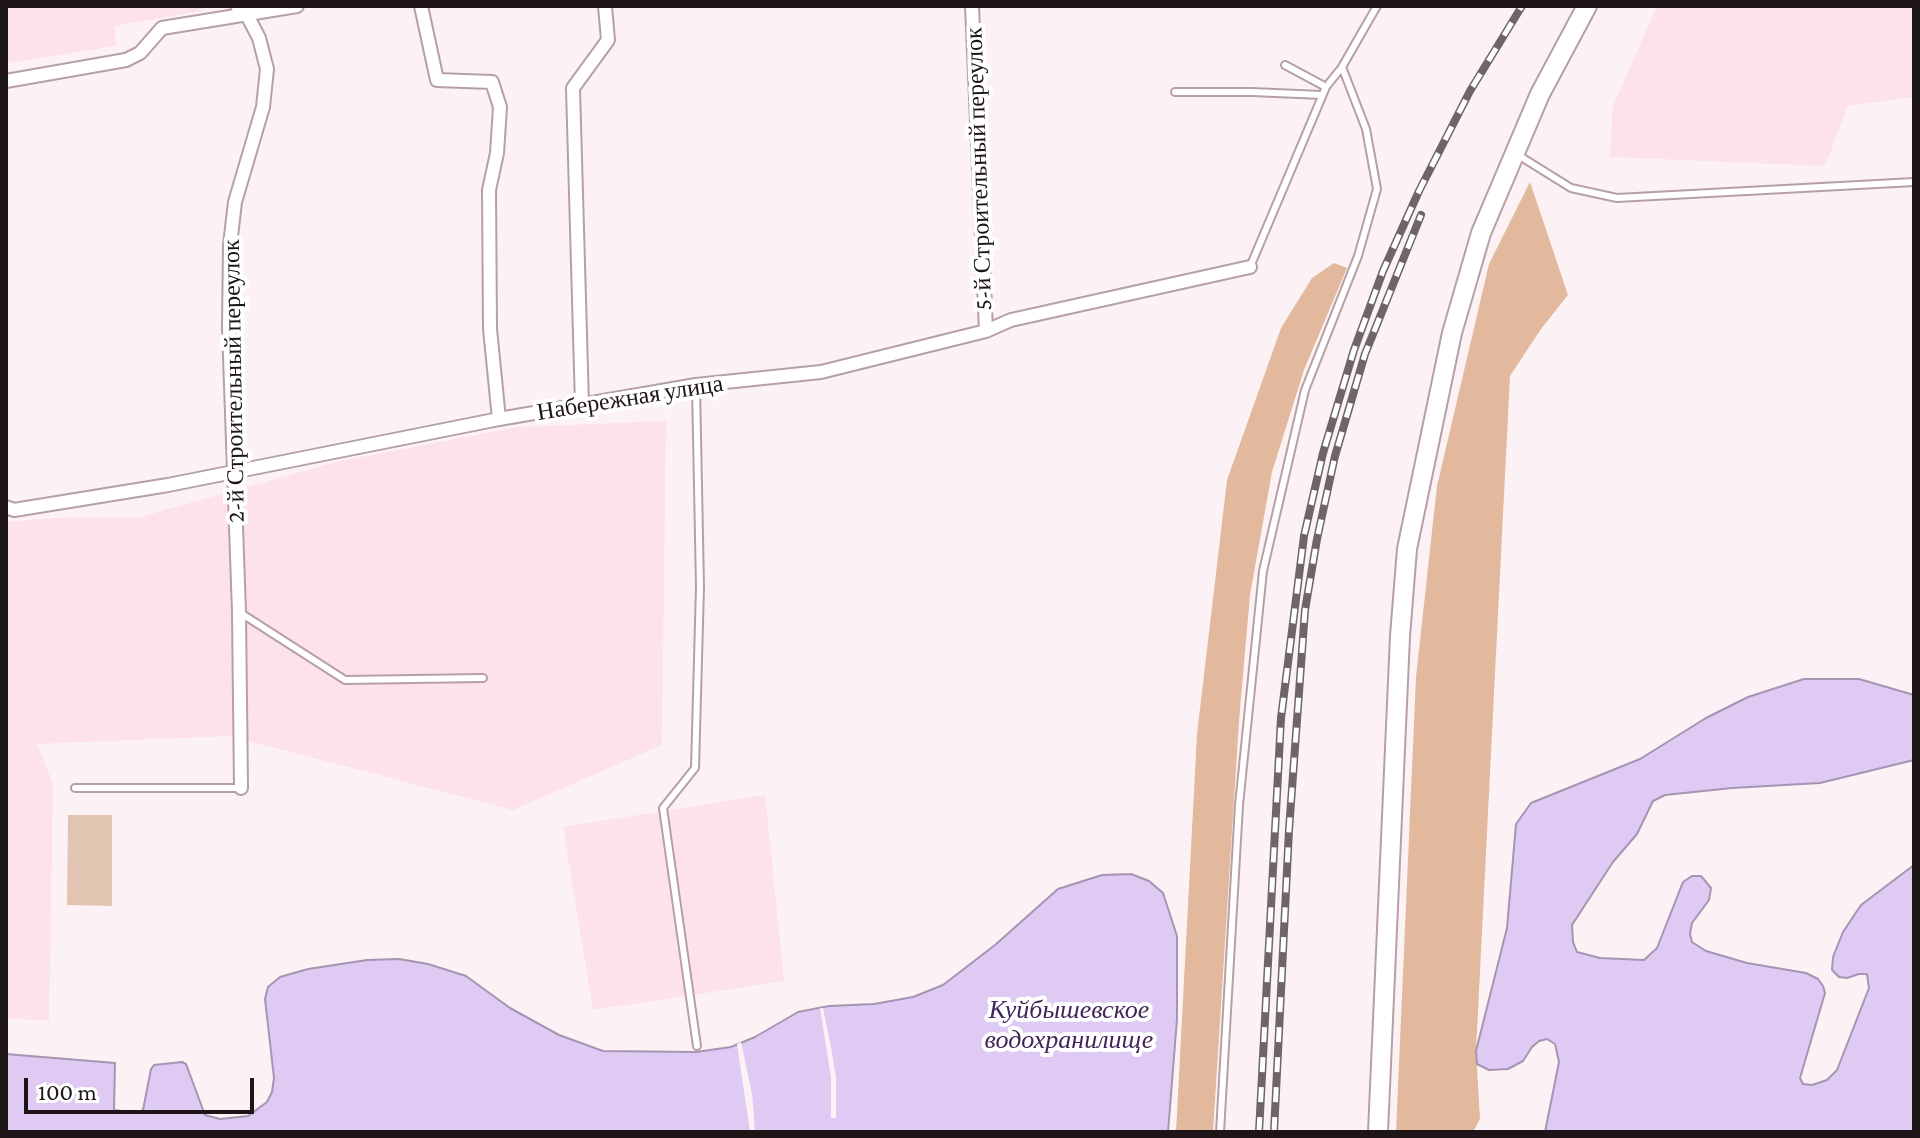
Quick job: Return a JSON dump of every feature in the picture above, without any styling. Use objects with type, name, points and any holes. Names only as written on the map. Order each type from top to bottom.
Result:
[{"type":"main road","points":[[1378,1132],[1399,652],[1407,549],[1452,333],[1481,233],[1540,94],[1587,6]]},
{"type":"street","points":[[6,81],[126,60],[140,53],[162,28],[244,9],[297,6]]},
{"type":"street","points":[[421,6],[437,80],[492,82],[500,107],[497,153],[489,190],[490,329],[499,419]]},
{"type":"street","points":[[582,405],[573,88],[608,40],[605,6]]},
{"type":"street","name":"5-й Строительный переулок","points":[[972,6],[986,331]]},
{"type":"street","name":"2-й Строительный переулок","points":[[241,788],[239,612],[229,328],[230,245],[235,202],[263,107],[267,69],[259,38],[244,9]]},
{"type":"street","name":"Набережная улица","points":[[6,507],[14,510],[234,472],[499,419],[696,385],[821,372],[986,331],[1011,320],[1250,267]]},
{"type":"lane","points":[[1250,267],[1322,95],[1377,6]]},
{"type":"lane","points":[[1285,65],[1326,87]]},
{"type":"lane","points":[[1220,1132],[1239,805],[1263,571],[1305,390],[1358,256],[1377,189],[1366,129],[1342,67]]},
{"type":"lane","points":[[1175,92],[1322,95]]},
{"type":"lane","points":[[1515,153],[1571,188],[1617,198],[1914,182]]},
{"type":"lane","points":[[696,385],[700,587],[695,768],[663,808],[697,1046]]},
{"type":"lane","points":[[239,612],[345,680],[483,678]]},
{"type":"lane","points":[[75,788],[241,788]]},
{"type":"shaded area","points":[[6,6],[201,6],[201,11],[115,26],[116,46],[6,63]]},
{"type":"shaded area","points":[[1657,6],[1914,6],[1914,97],[1848,106],[1825,166],[1610,157],[1613,106]]},
{"type":"shaded area","points":[[1530,182],[1568,295],[1510,376],[1476,1051],[1480,1119],[1473,1132],[1396,1132],[1416,677],[1437,486],[1489,264]]},
{"type":"shaded area","points":[[1334,263],[1347,268],[1304,370],[1272,472],[1250,595],[1213,1132],[1176,1132],[1197,734],[1227,480],[1281,328],[1312,278]]},
{"type":"shaded area","points":[[666,421],[662,745],[513,810],[229,736],[37,744],[53,784],[49,1020],[6,1019],[6,522],[140,517],[336,462],[518,427]]},
{"type":"shaded area","points":[[765,795],[784,981],[593,1010],[563,827]]},
{"type":"shaded area","points":[[68,815],[112,815],[112,906],[67,905]]},
{"type":"water","points":[[1804,679],[1859,679],[1914,695],[1914,760],[1820,783],[1665,795],[1653,801],[1637,834],[1613,862],[1572,925],[1573,942],[1577,952],[1600,958],[1644,960],[1657,948],[1683,882],[1692,876],[1701,876],[1711,888],[1709,900],[1692,923],[1692,942],[1706,951],[1747,963],[1806,973],[1818,979],[1823,986],[1825,993],[1800,1078],[1803,1084],[1812,1085],[1827,1080],[1837,1070],[1869,988],[1867,974],[1847,978],[1839,977],[1832,970],[1833,957],[1843,932],[1861,905],[1914,865],[1914,1132],[1545,1132],[1559,1062],[1555,1044],[1547,1039],[1539,1041],[1523,1061],[1508,1069],[1489,1070],[1477,1064],[1476,1051],[1507,928],[1516,824],[1531,803],[1640,759],[1706,718],[1748,697]]},
{"type":"water","name":"Куйбышевское водохранилище","points":[[1131,874],[1149,881],[1163,893],[1177,936],[1177,1019],[1168,1132],[6,1132],[6,1054],[115,1063],[114,1110],[137,1113],[143,1110],[154,1065],[182,1062],[186,1064],[205,1115],[220,1119],[248,1116],[267,1102],[272,1092],[274,1078],[265,999],[268,987],[280,977],[308,969],[367,960],[399,959],[428,964],[466,976],[510,1008],[559,1035],[603,1051],[696,1052],[731,1047],[798,1012],[913,997],[943,985],[995,945],[1058,889],[1102,875]]},
{"type":"pier","points":[[820,1008],[823,1008],[836,1078],[836,1118],[831,1118],[831,1078]]},
{"type":"pier","points":[[741,1042],[752,1094],[755,1132],[750,1132],[737,1044]]},
{"type":"railway","points":[[1259,1132],[1281,718],[1304,536],[1323,453],[1354,350],[1383,271],[1419,191],[1470,91],[1522,6]]},
{"type":"railway","points":[[1274,1132],[1289,830],[1305,610],[1335,456],[1365,354],[1421,215]]}]
